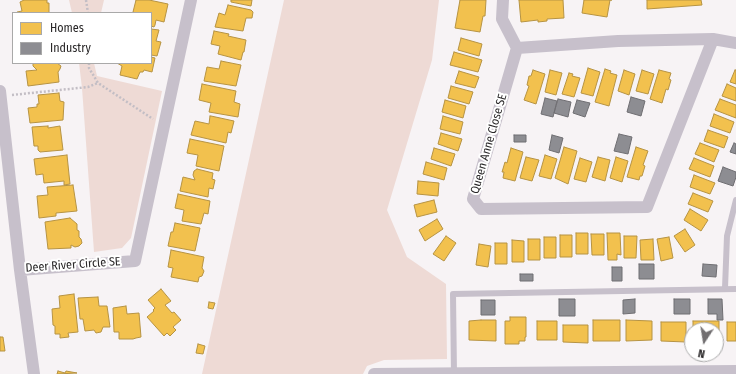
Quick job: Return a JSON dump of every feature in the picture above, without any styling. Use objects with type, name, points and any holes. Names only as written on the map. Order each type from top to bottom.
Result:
[{"type":"street","name":"Deer River Circle SE","points":[[0,91],[20,270],[135,261],[191,0]]},
{"type":"street","points":[[503,0],[502,20],[518,48],[618,41],[713,39],[736,43]]},
{"type":"street","name":"Queen Anne Close SE","points":[[518,48],[473,199],[481,209],[647,207],[713,39]]},
{"type":"street","points":[[20,270],[34,374]]},
{"type":"street","points":[[374,374],[736,371]]},
{"type":"lane","points":[[725,288],[727,236],[736,200]]},
{"type":"lane","points":[[454,373],[453,294],[736,288]]},
{"type":"path","points":[[86,0],[88,12]]},
{"type":"path","points":[[89,64],[89,68],[98,83],[154,120],[165,122]]},
{"type":"path","points":[[0,97],[88,87],[98,83]]},
{"type":"shaded area","points":[[69,0],[104,0],[101,12],[72,12]]},
{"type":"shaded area","points":[[284,0],[439,0],[432,60],[387,210],[407,257],[446,284],[447,359],[384,360],[367,366],[363,374],[202,374]]},
{"type":"shaded area","points":[[79,64],[94,64],[97,76],[162,91],[131,238],[122,248],[94,252]]},
{"type":"building: Homes","points":[[24,0],[47,0],[47,3],[49,3],[49,12],[17,12],[22,11],[20,2]]},
{"type":"building: Homes","points":[[136,0],[149,0],[168,4],[164,22],[156,20],[154,27],[152,26],[152,12],[133,12]]},
{"type":"building: Homes","points":[[231,0],[252,0],[251,6],[231,2]]},
{"type":"building: Homes","points":[[460,0],[486,0],[485,16],[483,16],[480,32],[455,28]]},
{"type":"building: Homes","points":[[519,0],[563,0],[564,18],[547,19],[547,21],[538,22],[538,20],[521,22]]},
{"type":"building: Homes","points":[[584,0],[610,0],[607,17],[582,13]]},
{"type":"building: Homes","points":[[647,0],[701,0],[702,5],[647,9]]},
{"type":"building: Homes","points":[[228,5],[251,10],[253,12],[252,18],[246,18],[243,31],[215,27],[219,13],[225,15]]},
{"type":"building: Homes","points":[[152,29],[159,30],[156,41],[161,42],[157,56],[152,55]]},
{"type":"building: Homes","points":[[214,31],[246,40],[241,60],[218,54],[220,46],[211,44]]},
{"type":"building: Homes","points":[[461,38],[482,44],[479,56],[458,50]]},
{"type":"building: Homes","points":[[454,52],[482,60],[478,72],[450,65]]},
{"type":"building: Homes","points":[[152,57],[155,58],[152,72],[144,70],[143,72],[140,72],[137,79],[120,75],[122,66],[119,64],[152,64]]},
{"type":"building: Homes","points":[[221,61],[241,65],[236,86],[204,81],[207,67],[219,69]]},
{"type":"building: Homes","points":[[33,64],[58,64],[61,66],[58,72],[59,82],[28,86],[26,71],[37,70]]},
{"type":"building: Homes","points":[[588,68],[600,72],[593,96],[581,93]]},
{"type":"building: Homes","points":[[605,69],[611,71],[610,73],[617,75],[609,106],[595,102]]},
{"type":"building: Homes","points":[[533,70],[545,74],[536,104],[524,100],[529,86],[527,85],[529,76],[531,76]]},
{"type":"building: Homes","points":[[550,70],[562,73],[556,95],[545,92]]},
{"type":"building: Homes","points":[[624,70],[635,74],[629,95],[618,91]]},
{"type":"building: Homes","points":[[642,70],[654,74],[648,94],[636,91]]},
{"type":"building: Homes","points":[[659,70],[671,73],[669,79],[671,80],[668,90],[666,89],[662,103],[650,99]]},
{"type":"building: Homes","points":[[736,70],[736,84],[730,82]]},
{"type":"building: Homes","points":[[459,71],[479,77],[475,88],[455,83]]},
{"type":"building: Homes","points":[[569,73],[573,74],[572,76],[580,78],[574,97],[562,94]]},
{"type":"building: Homes","points":[[202,84],[236,91],[234,102],[240,104],[238,117],[209,112],[211,103],[199,100]]},
{"type":"building: Homes","points":[[727,84],[736,88],[736,101],[722,96]]},
{"type":"building: Homes","points":[[451,86],[473,92],[469,104],[448,98]]},
{"type":"building: Homes","points":[[59,93],[60,101],[64,102],[63,120],[30,123],[28,108],[37,107],[37,104],[39,104],[38,95]]},
{"type":"building: Homes","points":[[720,99],[736,105],[736,118],[715,110]]},
{"type":"building: Homes","points":[[445,100],[466,106],[463,118],[442,112]]},
{"type":"building: Homes","points":[[714,114],[734,122],[730,133],[710,126]]},
{"type":"building: Homes","points":[[210,116],[234,121],[231,133],[228,132],[226,143],[191,135],[195,121],[209,124]]},
{"type":"building: Homes","points":[[443,116],[463,122],[460,134],[440,129]]},
{"type":"building: Homes","points":[[48,126],[48,128],[60,126],[63,150],[40,152],[38,150],[38,146],[34,146],[32,127]]},
{"type":"building: Homes","points":[[708,130],[728,137],[724,148],[704,141]]},
{"type":"building: Homes","points":[[441,133],[462,139],[458,151],[438,144]]},
{"type":"building: Homes","points":[[190,139],[224,146],[219,171],[196,166],[198,155],[187,153]]},
{"type":"building: Homes","points":[[700,143],[719,150],[714,162],[695,154]]},
{"type":"building: Homes","points":[[564,147],[577,151],[568,184],[555,178]]},
{"type":"building: Homes","points":[[636,147],[648,151],[643,165],[645,166],[642,176],[640,176],[639,180],[627,177]]},
{"type":"building: Homes","points":[[434,148],[455,154],[451,166],[431,159]]},
{"type":"building: Homes","points":[[511,148],[523,152],[515,181],[503,178],[504,172],[502,172],[505,162],[507,163]]},
{"type":"building: Homes","points":[[67,155],[70,184],[64,185],[64,181],[44,183],[43,174],[36,175],[34,159]]},
{"type":"building: Homes","points":[[545,155],[557,159],[551,179],[539,176]]},
{"type":"building: Homes","points":[[526,157],[539,160],[532,181],[520,178]]},
{"type":"building: Homes","points":[[598,157],[610,160],[605,181],[592,177]]},
{"type":"building: Homes","points":[[616,157],[628,161],[622,182],[610,178]]},
{"type":"building: Homes","points":[[580,158],[592,162],[586,182],[574,179]]},
{"type":"building: Homes","points":[[694,158],[714,166],[710,177],[689,169]]},
{"type":"building: Homes","points":[[426,162],[447,168],[444,180],[423,174]]},
{"type":"building: Homes","points":[[197,169],[213,173],[212,179],[215,180],[213,189],[209,188],[208,197],[180,191],[183,177],[195,180],[193,175],[194,171]]},
{"type":"building: Homes","points":[[694,175],[715,183],[710,194],[690,187]]},
{"type":"building: Homes","points":[[418,181],[439,183],[438,196],[417,194]]},
{"type":"building: Homes","points":[[73,185],[77,211],[56,213],[56,216],[39,218],[37,196],[48,195],[47,187]]},
{"type":"building: Homes","points":[[693,193],[713,201],[708,212],[688,204]]},
{"type":"building: Homes","points":[[178,194],[210,201],[208,214],[204,213],[201,224],[182,221],[184,210],[175,208]]},
{"type":"building: Homes","points":[[434,200],[437,212],[417,217],[414,205]]},
{"type":"building: Homes","points":[[690,209],[708,220],[701,231],[684,220]]},
{"type":"building: Homes","points":[[70,218],[77,224],[77,230],[79,231],[79,237],[82,243],[75,247],[71,245],[71,248],[48,249],[45,222]]},
{"type":"building: Homes","points":[[437,219],[443,229],[425,241],[419,230]]},
{"type":"building: Homes","points":[[175,223],[200,228],[195,251],[168,246],[171,232],[173,232]]},
{"type":"building: Homes","points":[[685,229],[695,245],[685,252],[674,236]]},
{"type":"building: Homes","points":[[576,233],[588,233],[588,254],[576,254]]},
{"type":"building: Homes","points":[[607,233],[620,233],[621,255],[617,254],[617,260],[608,260]]},
{"type":"building: Homes","points":[[591,234],[604,234],[604,255],[592,255]]},
{"type":"building: Homes","points":[[560,235],[572,235],[572,257],[560,257]]},
{"type":"building: Homes","points":[[446,236],[456,243],[444,261],[433,254]]},
{"type":"building: Homes","points":[[624,236],[637,236],[636,258],[624,258]]},
{"type":"building: Homes","points":[[544,237],[556,237],[556,258],[544,258]]},
{"type":"building: Homes","points":[[669,237],[673,258],[661,261],[657,239]]},
{"type":"building: Homes","points":[[528,239],[540,239],[540,260],[528,260]]},
{"type":"building: Homes","points":[[653,239],[654,260],[641,260],[640,240]]},
{"type":"building: Homes","points":[[512,240],[524,241],[524,262],[512,262]]},
{"type":"building: Homes","points":[[495,243],[507,243],[507,264],[495,264]]},
{"type":"building: Homes","points":[[479,244],[491,246],[488,267],[476,265]]},
{"type":"building: Homes","points":[[171,250],[204,257],[202,268],[204,271],[202,276],[199,277],[198,282],[171,277],[173,268],[168,267]]},
{"type":"building: Homes","points":[[161,289],[171,301],[165,305],[181,320],[173,327],[176,330],[170,336],[167,333],[164,336],[147,317],[154,311],[153,310],[155,308],[148,300]]},
{"type":"building: Homes","points":[[74,294],[78,332],[68,333],[69,337],[60,338],[60,334],[55,334],[52,309],[60,308],[59,296]]},
{"type":"building: Homes","points":[[98,297],[99,306],[107,306],[110,327],[103,327],[101,332],[96,333],[94,330],[85,331],[83,319],[80,319],[78,298]]},
{"type":"building: Homes","points":[[209,302],[215,303],[213,309],[208,308]]},
{"type":"building: Homes","points":[[126,306],[127,314],[139,313],[141,337],[133,339],[119,339],[119,332],[114,332],[113,308]]},
{"type":"building: Homes","points":[[510,317],[526,317],[525,341],[519,341],[519,344],[505,344],[505,321],[510,321]]},
{"type":"building: Homes","points":[[496,320],[496,341],[469,340],[469,321]]},
{"type":"building: Homes","points":[[593,320],[620,320],[620,341],[593,341]]},
{"type":"building: Homes","points":[[626,320],[652,321],[652,340],[626,341]]},
{"type":"building: Homes","points":[[537,321],[557,321],[557,340],[537,340]]},
{"type":"building: Homes","points":[[693,321],[719,321],[719,322]]},
{"type":"building: Homes","points":[[661,322],[684,322],[684,342],[661,341]]},
{"type":"building: Homes","points":[[727,322],[736,322],[736,341],[727,341]]},
{"type":"building: Homes","points":[[563,325],[588,325],[588,343],[563,342]]},
{"type":"building: Homes","points":[[0,337],[3,337],[5,351],[0,351]]},
{"type":"building: Homes","points":[[198,344],[205,346],[203,354],[196,353]]},
{"type":"building: Homes","points":[[58,371],[65,373],[66,371],[77,373],[57,374]]},
{"type":"building: Industry","points":[[631,97],[645,101],[641,116],[627,112]]},
{"type":"building: Industry","points":[[545,98],[557,101],[553,117],[541,114]]},
{"type":"building: Industry","points":[[558,99],[571,102],[568,117],[554,113]]},
{"type":"building: Industry","points":[[577,100],[590,103],[585,117],[573,113]]},
{"type":"building: Industry","points":[[619,134],[632,137],[628,154],[614,151]]},
{"type":"building: Industry","points":[[514,135],[526,135],[526,142],[514,142]]},
{"type":"building: Industry","points":[[552,135],[563,138],[559,153],[549,150]]},
{"type":"building: Industry","points":[[734,143],[736,144],[736,154],[730,152]]},
{"type":"building: Industry","points":[[723,167],[736,172],[733,186],[718,181]]},
{"type":"building: Industry","points":[[639,264],[654,264],[654,279],[639,279]]},
{"type":"building: Industry","points":[[703,264],[717,265],[716,277],[702,276]]},
{"type":"building: Industry","points":[[612,267],[622,267],[622,281],[612,281]]},
{"type":"building: Industry","points":[[520,274],[533,274],[533,281],[520,281]]},
{"type":"building: Industry","points":[[559,299],[575,299],[575,316],[559,316]]},
{"type":"building: Industry","points":[[635,299],[635,313],[623,314],[623,300]]},
{"type":"building: Industry","points":[[674,299],[690,299],[690,314],[674,314]]},
{"type":"building: Industry","points":[[708,299],[722,299],[723,320],[717,320],[717,314],[708,314]]},
{"type":"building: Industry","points":[[481,300],[495,300],[495,315],[481,315]]}]
